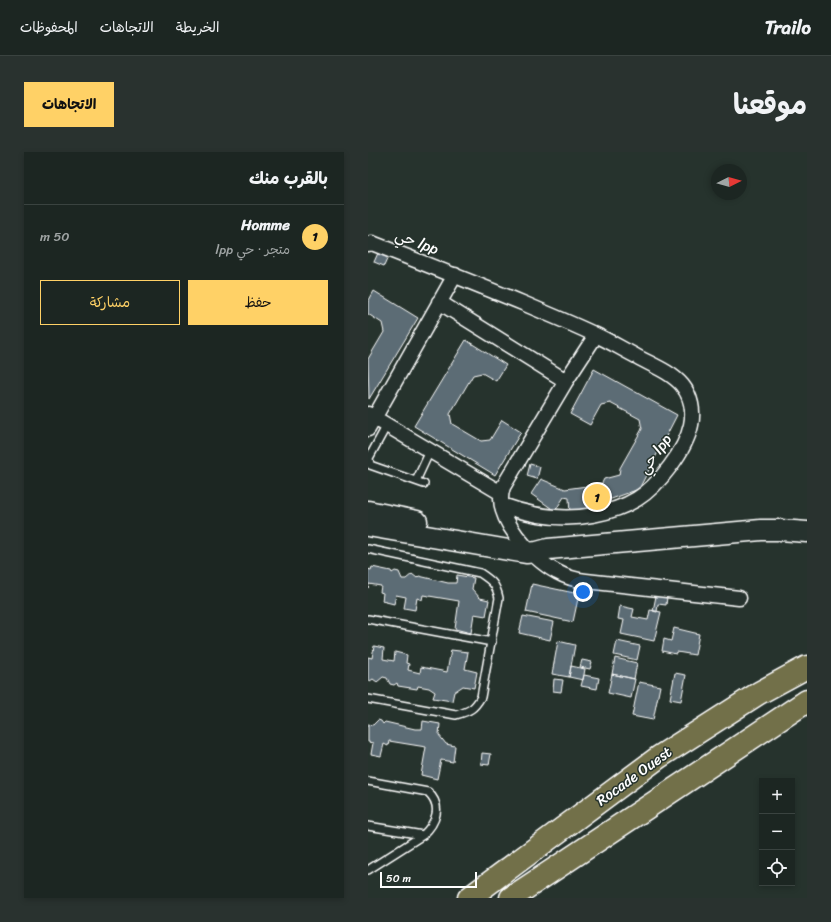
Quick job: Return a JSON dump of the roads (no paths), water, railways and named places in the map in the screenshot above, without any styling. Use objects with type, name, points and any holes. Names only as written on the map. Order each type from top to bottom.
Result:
[{"type":"highway","name":"Rocade Ouest","points":[[469,898],[659,757],[759,694],[807,667]]},
{"type":"highway","name":"Rocade Ouest","points":[[511,898],[807,701]]},
{"type":"main road","points":[[368,511],[533,547],[762,530],[807,532]]},
{"type":"main road","points":[[368,526],[521,552],[533,547]]},
{"type":"street","name":"حي lpp","points":[[368,244],[372,244],[455,275],[596,335],[671,375],[682,385],[689,397],[692,412],[691,426],[682,446],[660,478],[649,490],[630,502],[608,511],[578,517],[547,517],[524,512],[430,451],[387,426],[370,420],[455,275]]},
{"type":"street","points":[[439,302],[566,380]]},
{"type":"street","points":[[596,335],[566,380],[506,482],[502,499],[507,518],[533,547],[547,567],[576,580],[739,598]]},
{"type":"lane","points":[[387,426],[369,458],[369,463],[372,466],[424,484]]},
{"type":"lane","points":[[416,481],[430,451]]},
{"type":"lane","points":[[368,550],[480,573],[491,580],[497,588],[499,598],[482,697],[475,707],[467,712],[456,715],[368,699]]},
{"type":"lane","points":[[368,619],[492,642]]},
{"type":"lane","points":[[368,781],[428,792],[434,797],[437,813],[429,829],[423,835],[368,870]]},
{"type":"lane","points":[[368,826],[423,835]]},
{"type":"place","name":"Homme","points":[[597,497]]}]
